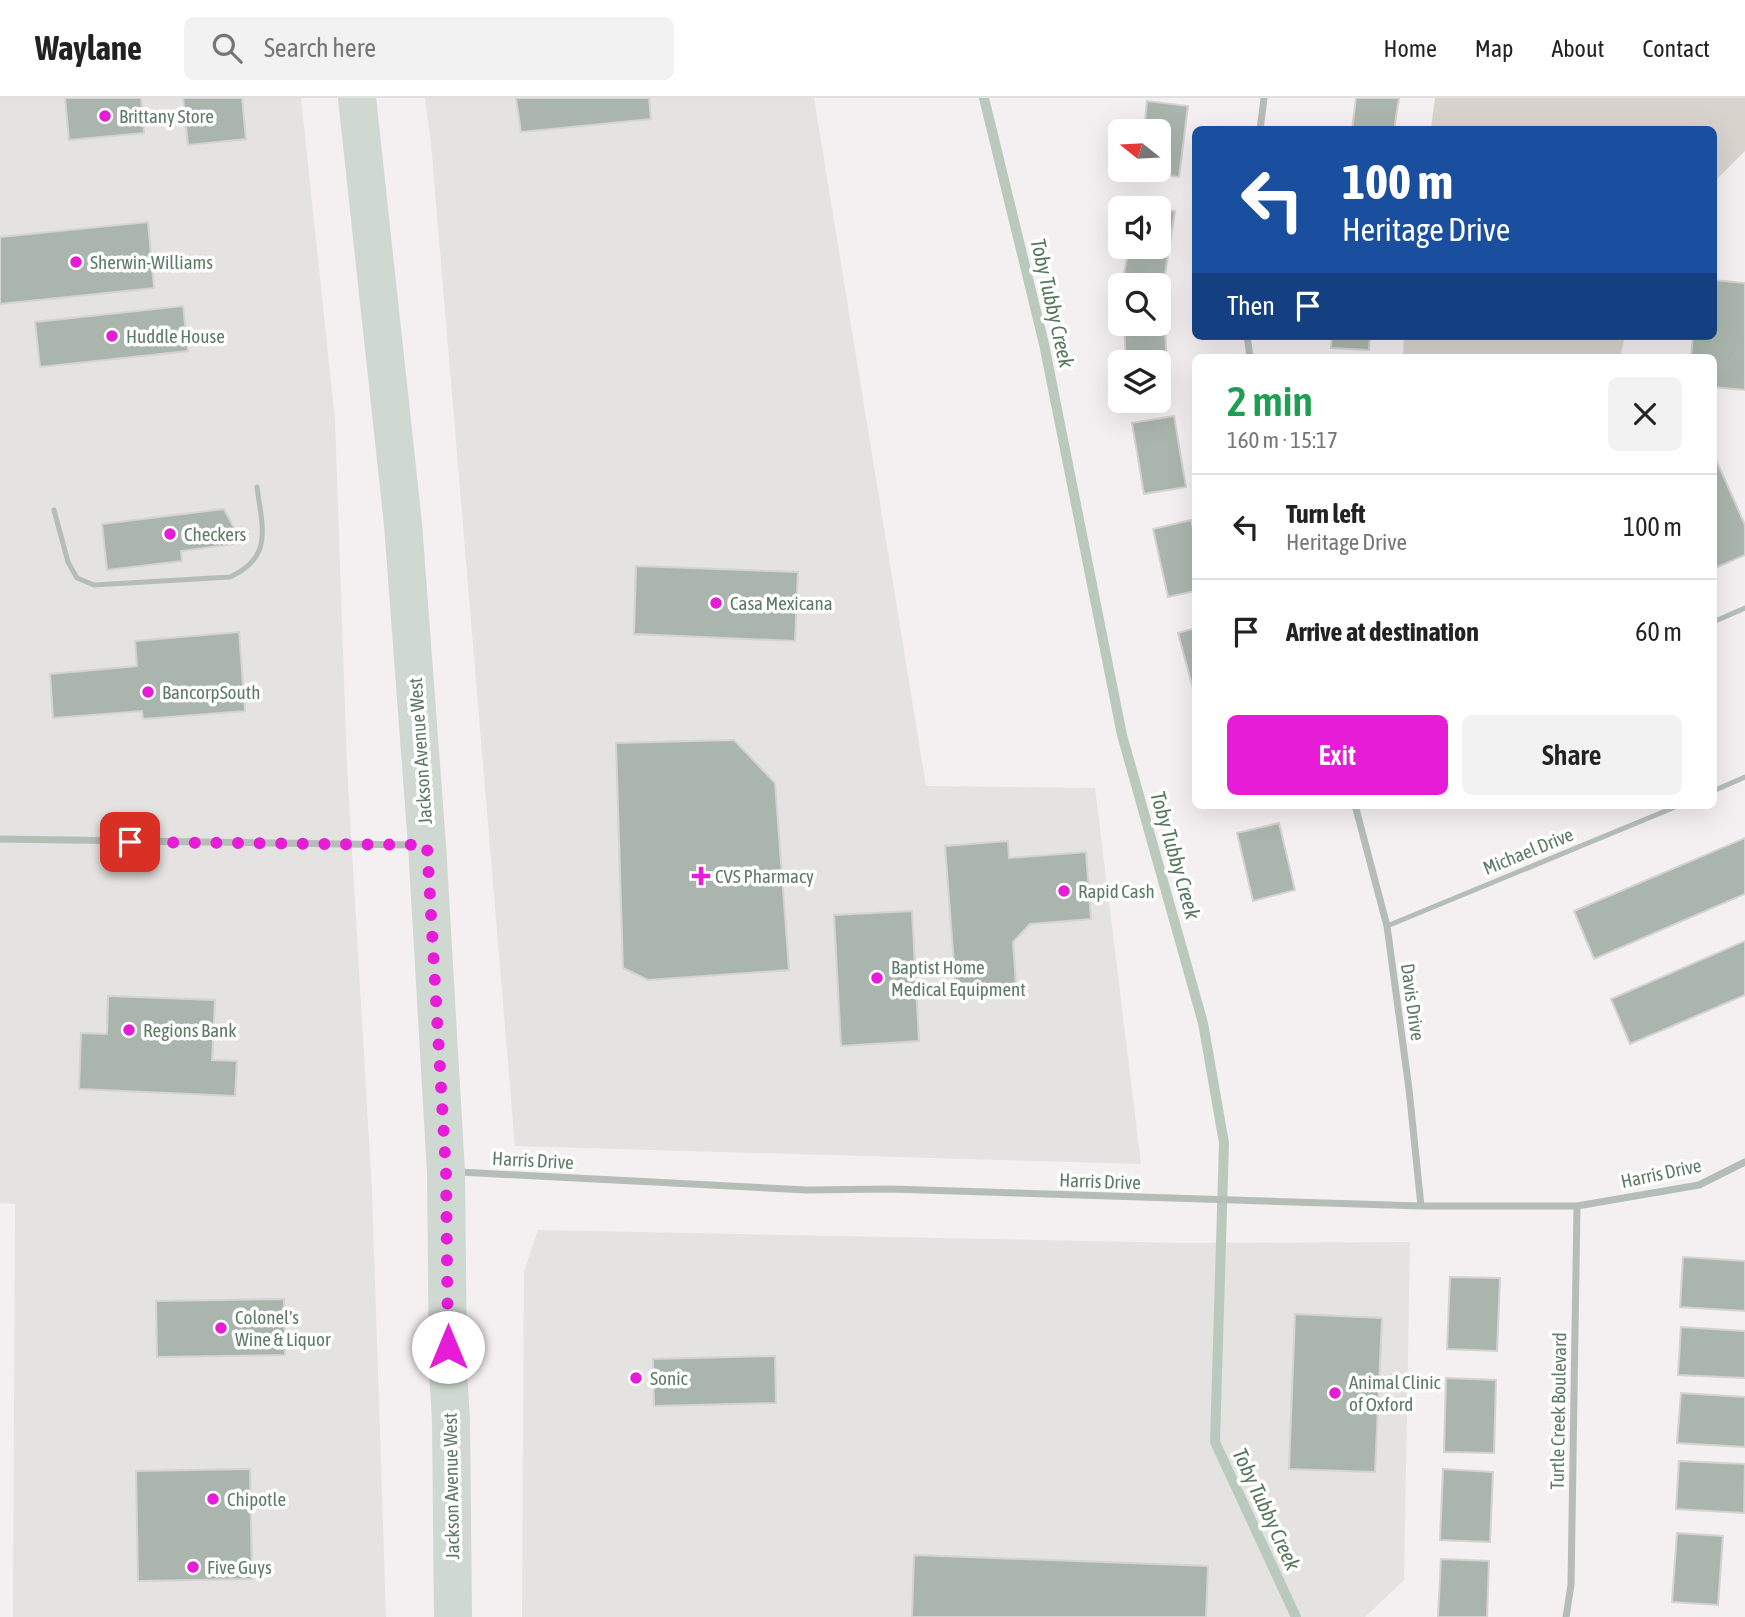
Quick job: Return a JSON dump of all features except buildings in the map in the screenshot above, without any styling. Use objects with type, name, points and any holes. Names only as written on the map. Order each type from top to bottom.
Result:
[{"type":"main road","name":"Jackson Avenue West","points":[[357,98],[403,524],[427,845],[446,1172],[453,1617]]},
{"type":"street","points":[[1260,126],[1264,98]]},
{"type":"street","name":"Davis Drive","points":[[1356,809],[1387,926],[1409,1089],[1421,1206]]},
{"type":"street","points":[[0,839],[427,845]]},
{"type":"street","name":"Harris Drive","points":[[446,1172],[807,1190],[890,1189],[1421,1206],[1577,1206],[1699,1185],[1745,1162]]},
{"type":"street","name":"Turtle Creek Boulevard","points":[[1566,1617],[1571,1585],[1577,1206]]},
{"type":"lane","points":[[54,510],[68,562],[77,578],[94,585],[230,577],[248,569],[260,553],[263,530],[257,487]]},
{"type":"lane","points":[[1717,620],[1745,608]]},
{"type":"lane","points":[[1717,789],[1745,777]]},
{"type":"lane","name":"Michael Drive","points":[[1387,926],[1670,809]]},
{"type":"shaded area","points":[[0,98],[301,98],[335,420],[347,767],[372,1191],[386,1617],[13,1617],[15,1204],[0,1203]]},
{"type":"shaded area","points":[[425,98],[814,98],[926,786],[1095,788],[1141,1164],[515,1146],[431,143]]},
{"type":"shaded area","points":[[1435,98],[1745,98],[1745,151],[1717,179],[1717,126],[1431,126]]},
{"type":"shaded area","points":[[1404,340],[1624,340],[1621,354],[1403,354]]},
{"type":"shaded area","points":[[538,1230],[1188,1243],[1410,1242],[1404,1580],[1365,1617],[522,1617],[524,1272]]},
{"type":"waterway","name":"Toby Tubby Creek","points":[[984,98],[1044,344],[1122,735],[1203,1023],[1224,1143],[1215,1442],[1296,1617]]},
{"type":"place","name":"Brittany Store","points":[[105,116]]},
{"type":"place","name":"Sherwin-Williams","points":[[76,262]]},
{"type":"place","name":"Huddle House","points":[[112,336]]},
{"type":"place","name":"Checkers","points":[[170,534]]},
{"type":"place","name":"Casa Mexicana","points":[[716,603]]},
{"type":"place","name":"BancorpSouth","points":[[148,692]]},
{"type":"place","name":"CVS Pharmacy","points":[[701,876]]},
{"type":"place","name":"Rapid Cash","points":[[1064,891]]},
{"type":"place","name":"Baptist Home Medical Equipment","points":[[877,978]]},
{"type":"place","name":"Regions Bank","points":[[129,1030]]},
{"type":"place","name":"Colonel's Wine & Liquor","points":[[221,1328]]},
{"type":"place","name":"Sonic","points":[[636,1378]]},
{"type":"place","name":"Animal Clinic of Oxford","points":[[1335,1393]]},
{"type":"place","name":"Chipotle","points":[[213,1499]]},
{"type":"place","name":"Five Guys","points":[[193,1567]]},
{"type":"route","points":[[130,842],[427,845],[446,1172],[448,1347]]}]
